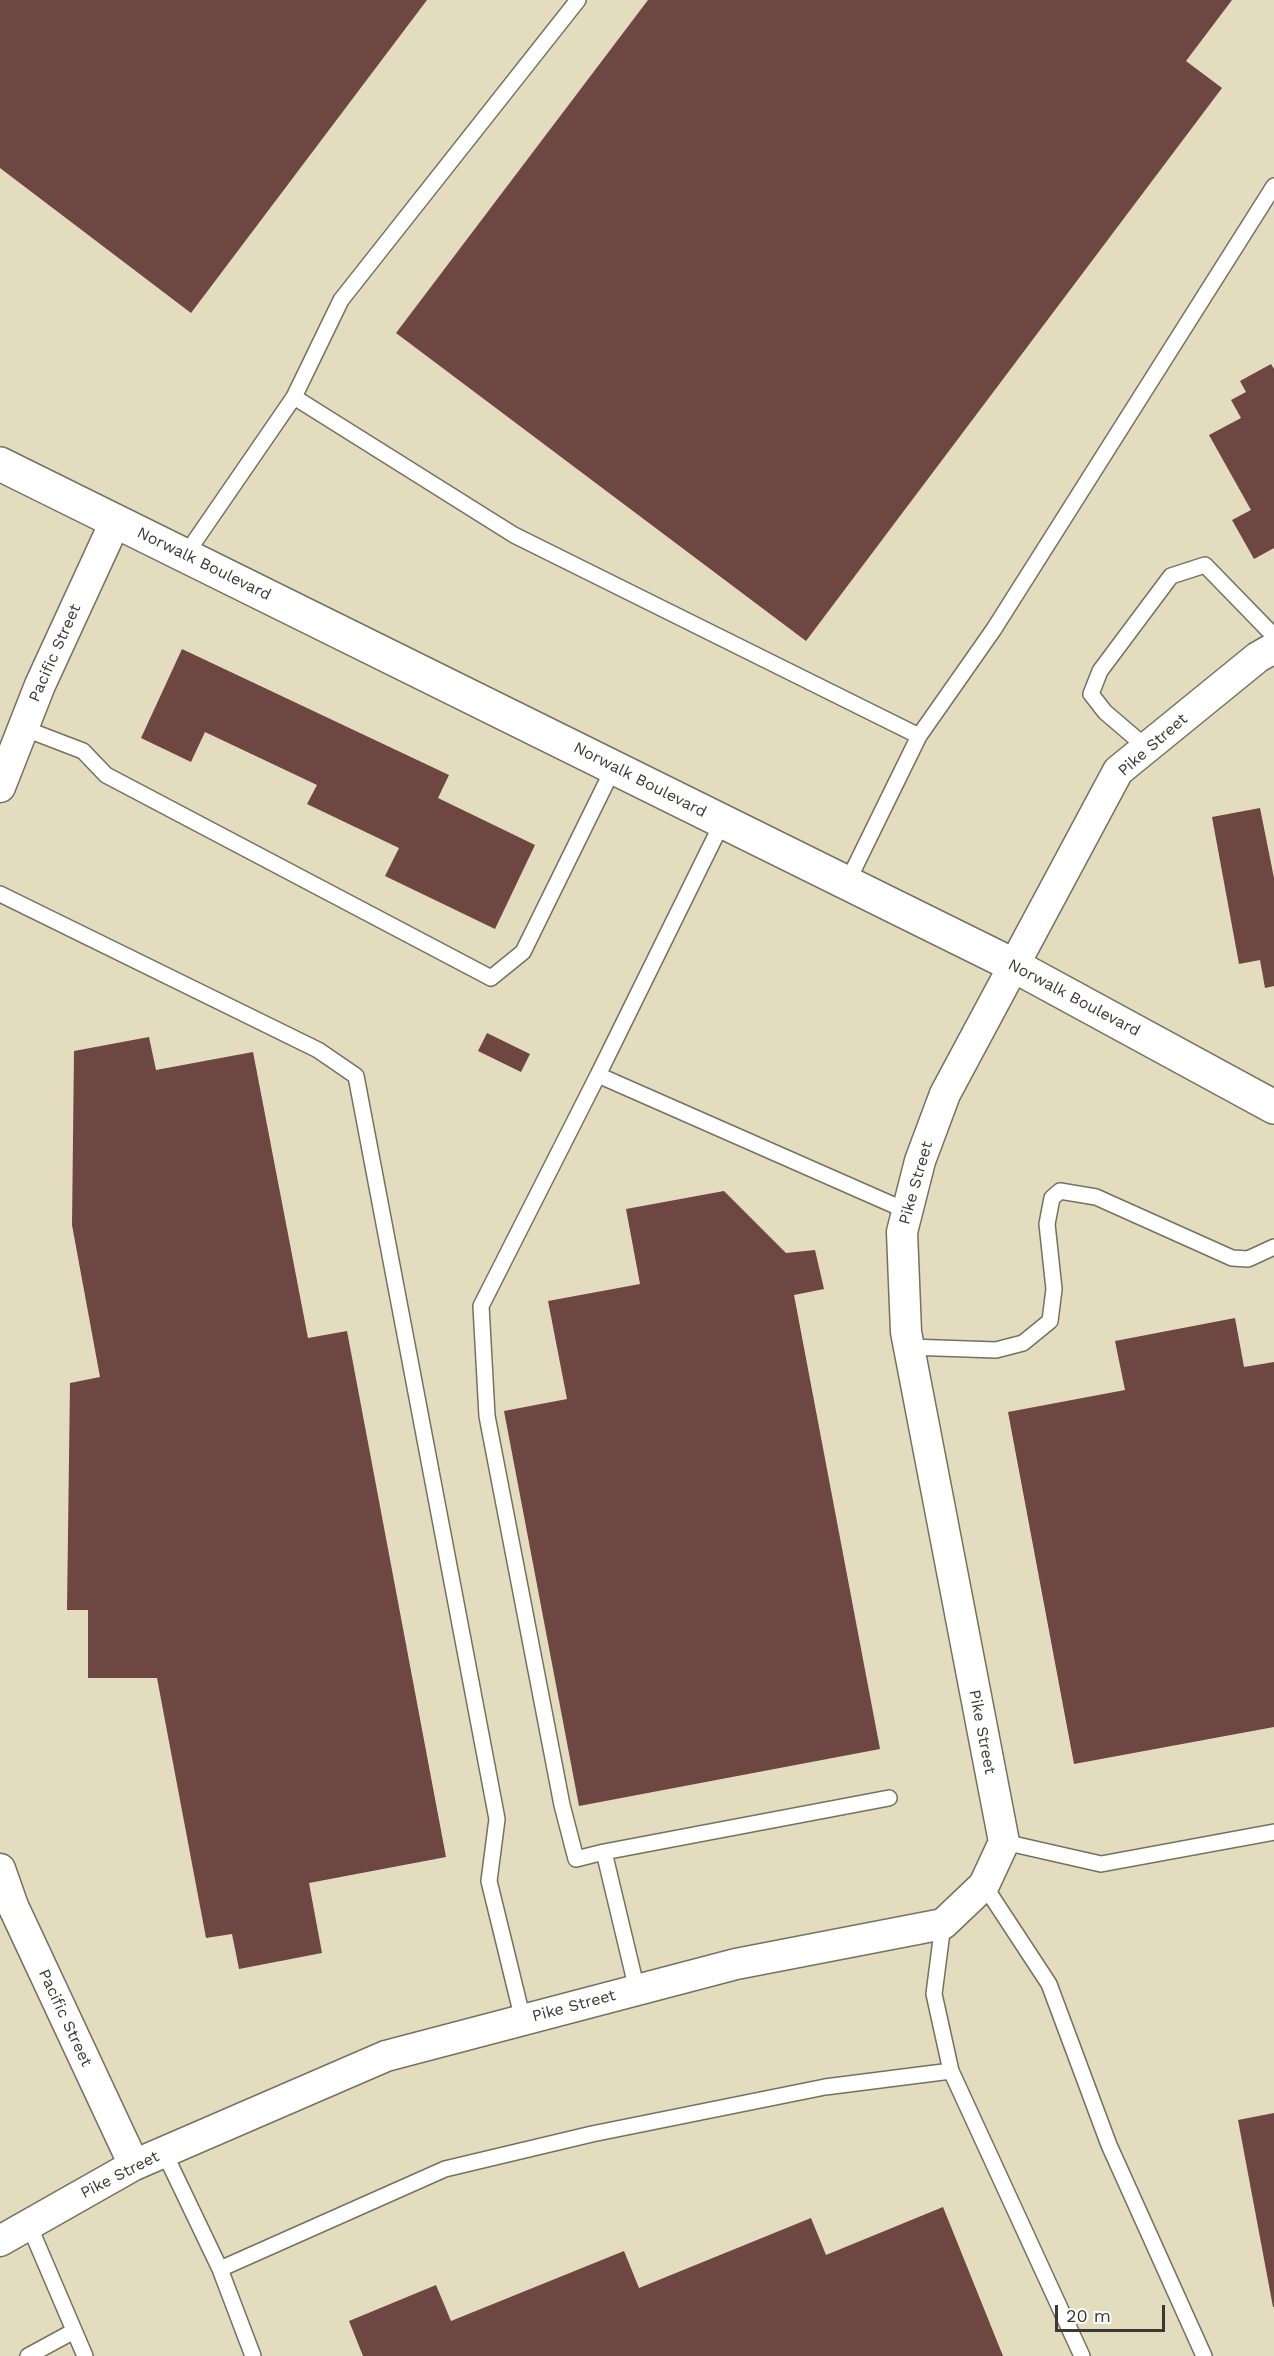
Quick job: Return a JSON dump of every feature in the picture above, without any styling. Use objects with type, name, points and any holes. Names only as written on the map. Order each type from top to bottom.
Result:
[{"type":"main road","name":"Norwalk Boulevard","points":[[0,464],[1013,965],[1274,1107]]},
{"type":"street","name":"Pacific Street","points":[[0,787],[40,685],[116,520]]},
{"type":"street","name":"Pike Street","points":[[1004,1842],[906,1332],[902,1232],[920,1161],[945,1094],[1118,771],[1258,657],[1274,648]]},
{"type":"street","points":[[943,1924],[984,1885],[1004,1842]]},
{"type":"street","name":"Pacific Street","points":[[0,1870],[13,1906],[134,2165]]},
{"type":"street","name":"Pike Street","points":[[0,2241],[134,2165],[386,2056],[736,1964],[943,1924]]},
{"type":"lane","points":[[186,554],[294,397],[341,300],[578,0]]},
{"type":"lane","points":[[847,883],[919,736],[994,629],[1274,186]]},
{"type":"lane","points":[[294,397],[514,535],[919,736]]},
{"type":"lane","points":[[1147,748],[1105,712],[1090,694],[1100,671],[1171,576],[1205,565],[1274,636]]},
{"type":"lane","points":[[23,728],[84,751],[106,776],[491,978],[523,952],[614,767]]},
{"type":"lane","points":[[723,821],[481,1306],[487,1416],[562,1805],[576,1859],[889,1798]]},
{"type":"lane","points":[[0,894],[318,1050],[356,1076],[497,1819],[489,1881],[523,2020]]},
{"type":"lane","points":[[598,1075],[908,1211]]},
{"type":"lane","points":[[909,1347],[996,1350],[1023,1343],[1050,1321],[1054,1289],[1047,1224],[1052,1198],[1060,1191],[1096,1197],[1232,1258],[1248,1258],[1274,1247]]},
{"type":"lane","points":[[1004,1842],[1101,1864],[1274,1832]]},
{"type":"lane","points":[[604,1852],[637,1990]]},
{"type":"lane","points":[[984,1885],[1049,1984],[1108,2145],[1204,2356]]},
{"type":"lane","points":[[943,1924],[934,1994],[951,2071],[1082,2356]]},
{"type":"lane","points":[[220,2270],[445,2169],[592,2134],[825,2086],[951,2071]]},
{"type":"lane","points":[[164,2152],[220,2270],[253,2356]]},
{"type":"lane","points":[[29,2225],[85,2356]]},
{"type":"lane","points":[[28,2356],[74,2331]]},
{"type":"shaded area","points":[[0,0],[1274,0],[1274,2356],[0,2356]]},
{"type":"building","points":[[0,0],[427,0],[191,313],[0,168]]},
{"type":"building","points":[[648,0],[1232,0],[1186,61],[1222,88],[806,641],[396,333]]},
{"type":"building","points":[[1271,364],[1274,369],[1274,548],[1254,559],[1232,520],[1251,510],[1209,435],[1241,418],[1231,400],[1246,392],[1240,381]]},
{"type":"building","points":[[182,649],[449,775],[438,798],[535,845],[495,929],[385,876],[399,848],[307,804],[317,785],[205,732],[191,762],[141,738]]},
{"type":"building","points":[[1260,808],[1274,878],[1274,986],[1265,988],[1260,960],[1239,964],[1212,817]]},
{"type":"building","points":[[487,1033],[530,1054],[521,1072],[478,1051]]},
{"type":"building","points":[[149,1037],[156,1070],[253,1052],[308,1338],[347,1331],[446,1857],[309,1883],[322,1953],[239,1969],[232,1934],[206,1938],[157,1678],[88,1678],[88,1610],[67,1610],[70,1383],[100,1377],[72,1225],[74,1051]]},
{"type":"building","points":[[724,1191],[786,1253],[815,1250],[824,1289],[794,1295],[880,1749],[579,1806],[504,1411],[567,1399],[548,1301],[640,1284],[626,1209]]},
{"type":"building","points":[[1235,1318],[1244,1367],[1274,1362],[1274,1727],[1074,1764],[1008,1412],[1125,1390],[1115,1341]]},
{"type":"building","points":[[1274,2113],[1274,2307],[1273,2307],[1238,2120]]},
{"type":"building","points":[[943,2207],[1003,2356],[363,2356],[349,2321],[436,2285],[451,2321],[624,2251],[639,2288],[811,2218],[826,2255]]}]
